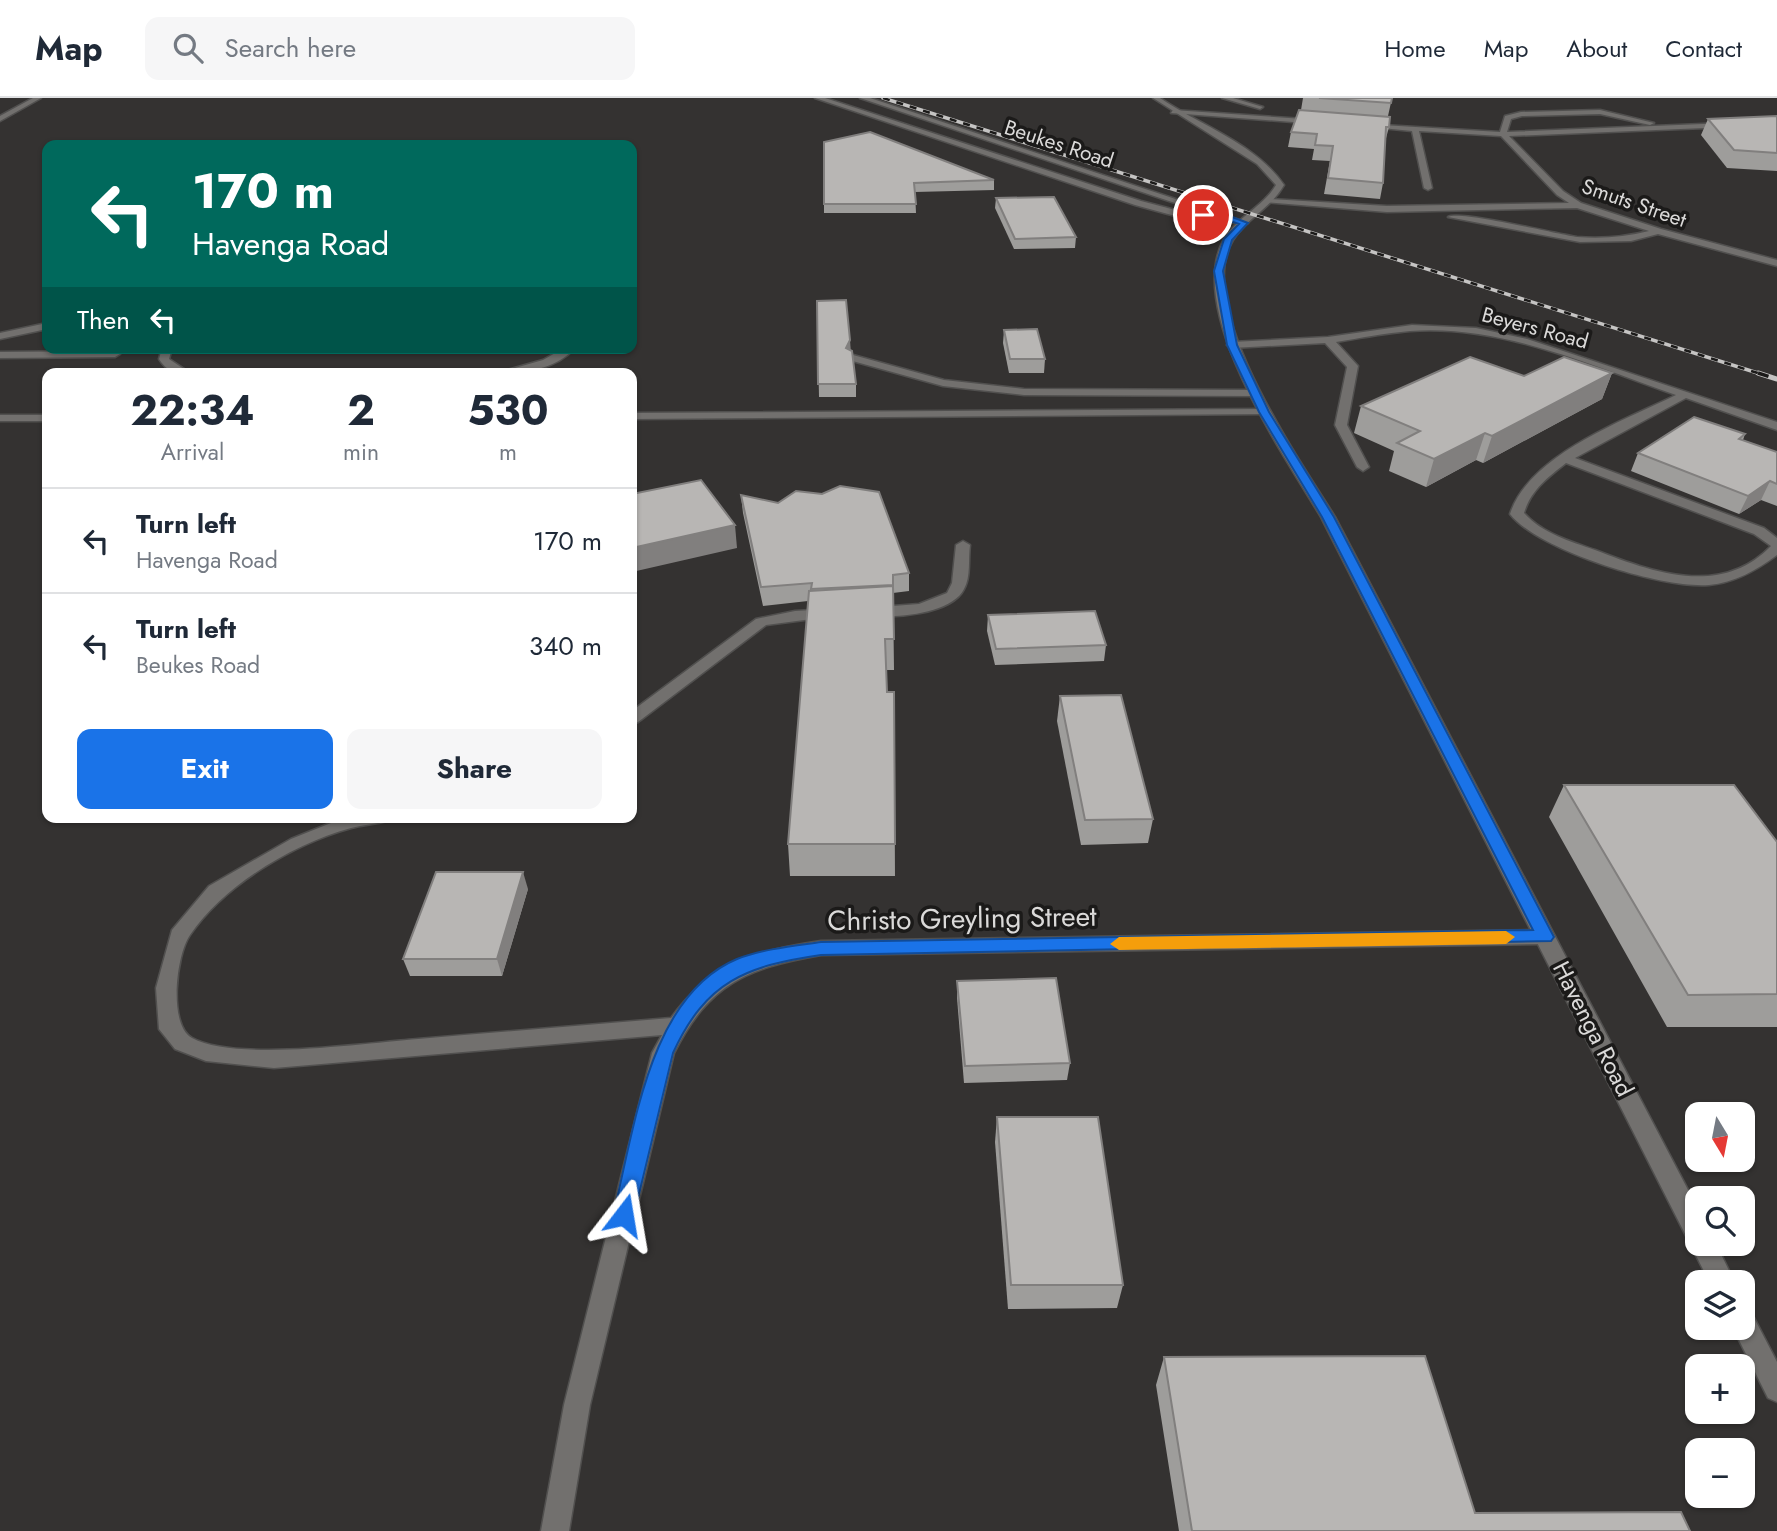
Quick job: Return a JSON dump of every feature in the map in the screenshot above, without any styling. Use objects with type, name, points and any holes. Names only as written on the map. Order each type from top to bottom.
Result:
[{"type":"street","points":[[0,119],[38,98]]},
{"type":"street","points":[[818,98],[1146,206],[1187,215],[1219,214]]},
{"type":"street","name":"Beukes Road","points":[[863,98],[1244,223]]},
{"type":"street","points":[[1156,98],[1173,112],[1273,172],[1280,184],[1268,202]]},
{"type":"street","points":[[1225,98],[1243,105],[1269,108]]},
{"type":"street","points":[[1276,119],[1279,108]]},
{"type":"street","points":[[1173,112],[1331,123]]},
{"type":"street","points":[[1503,134],[1508,118],[1521,114],[1600,112],[1627,116],[1662,127]]},
{"type":"street","points":[[1359,125],[1503,134],[1777,123]]},
{"type":"street","points":[[1415,130],[1428,188]]},
{"type":"street","name":"Smuts Street","points":[[1503,134],[1560,193],[1578,205],[1658,231],[1777,263]]},
{"type":"street","points":[[1268,202],[1387,209],[1470,219],[1598,243],[1631,240],[1658,231]]},
{"type":"street","name":"Havenga Road","points":[[1268,202],[1228,239],[1218,271],[1232,345],[1264,412],[1328,517],[1685,1209]]},
{"type":"street","points":[[1387,209],[1578,205]]},
{"type":"street","points":[[0,335],[42,327]]},
{"type":"street","name":"Beyers Road","points":[[1232,345],[1328,340],[1412,328],[1476,331],[1523,341],[1777,426]]},
{"type":"street","points":[[1328,340],[1353,366],[1341,425],[1363,467]]},
{"type":"street","points":[[0,355],[115,354]]},
{"type":"street","points":[[165,354],[164,359],[174,368]]},
{"type":"street","points":[[526,368],[540,365],[560,354]]},
{"type":"street","points":[[853,358],[943,383],[1024,392],[1254,393]]},
{"type":"street","points":[[1563,458],[1759,531],[1777,546],[1728,579],[1696,582],[1643,573],[1566,544],[1529,526],[1517,514],[1522,497],[1563,458],[1686,394]]},
{"type":"street","points":[[637,416],[1264,412]]},
{"type":"street","points":[[0,418],[42,418]]},
{"type":"street","points":[[637,715],[761,622],[795,615],[924,608],[947,600],[958,587],[963,545]]},
{"type":"street","points":[[347,823],[258,863],[216,891],[179,935],[166,988],[169,1029],[182,1043],[215,1055],[274,1059],[676,1026]]},
{"type":"street","name":"Christo Greyling Street","points":[[555,1531],[577,1405],[663,1053],[676,1026],[712,984],[741,965],[777,954],[821,948],[1545,937]]},
{"type":"street","points":[[1752,1340],[1777,1389]]},
{"type":"building","points":[[1319,98],[1392,98],[1391,103]]},
{"type":"building","points":[[1299,110],[1390,117],[1389,127],[1386,127],[1383,183],[1328,178],[1333,146],[1315,145],[1317,134],[1291,132]]},
{"type":"building","points":[[1777,116],[1777,153],[1734,150],[1708,119]]},
{"type":"building","points":[[870,132],[994,180],[914,183],[916,204],[824,204],[824,142]]},
{"type":"building","points":[[1054,197],[1076,237],[1015,239],[996,198]]},
{"type":"building","points":[[846,300],[850,340],[846,348],[852,351],[856,384],[818,384],[817,301]]},
{"type":"building","points":[[1037,329],[1045,359],[1010,359],[1004,330]]},
{"type":"building","points":[[1470,357],[1524,376],[1564,357],[1612,373],[1492,436],[1485,433],[1434,459],[1397,443],[1420,431],[1361,406]]},
{"type":"building","points":[[1694,417],[1745,434],[1739,439],[1777,452],[1777,484],[1770,481],[1748,496],[1638,453]]},
{"type":"building","points":[[701,480],[735,525],[637,547],[637,493]]},
{"type":"building","points":[[840,486],[879,492],[909,573],[893,575],[893,585],[811,589],[812,583],[761,587],[741,495],[778,503],[796,491],[822,494]]},
{"type":"building","points":[[893,586],[894,639],[885,639],[887,692],[894,692],[895,844],[788,844],[809,591]]},
{"type":"building","points":[[1095,611],[1106,645],[996,649],[988,615]]},
{"type":"building","points":[[1121,695],[1153,819],[1085,820],[1060,696]]},
{"type":"building","points":[[1564,785],[1734,785],[1777,842],[1777,994],[1688,995]]},
{"type":"building","points":[[436,872],[523,872],[497,959],[403,959]]},
{"type":"building","points":[[1056,978],[1070,1063],[965,1066],[957,981]]},
{"type":"building","points":[[997,1117],[1098,1117],[1123,1285],[1011,1285]]},
{"type":"building","points":[[1425,1356],[1475,1513],[1681,1512],[1690,1531],[1192,1531],[1164,1357]]},
{"type":"railway","points":[[883,98],[1764,375]]},
{"type":"railway","points":[[1758,373],[1777,379]]},
{"type":"slow traffic","points":[[1119,944],[1506,937]]},
{"type":"route","points":[[624,1215],[663,1053],[676,1026],[688,1008],[712,984],[741,965],[777,954],[821,948],[1545,937],[1328,517],[1264,412],[1232,345],[1218,271],[1228,239],[1244,223],[1219,214],[1203,215]]}]
